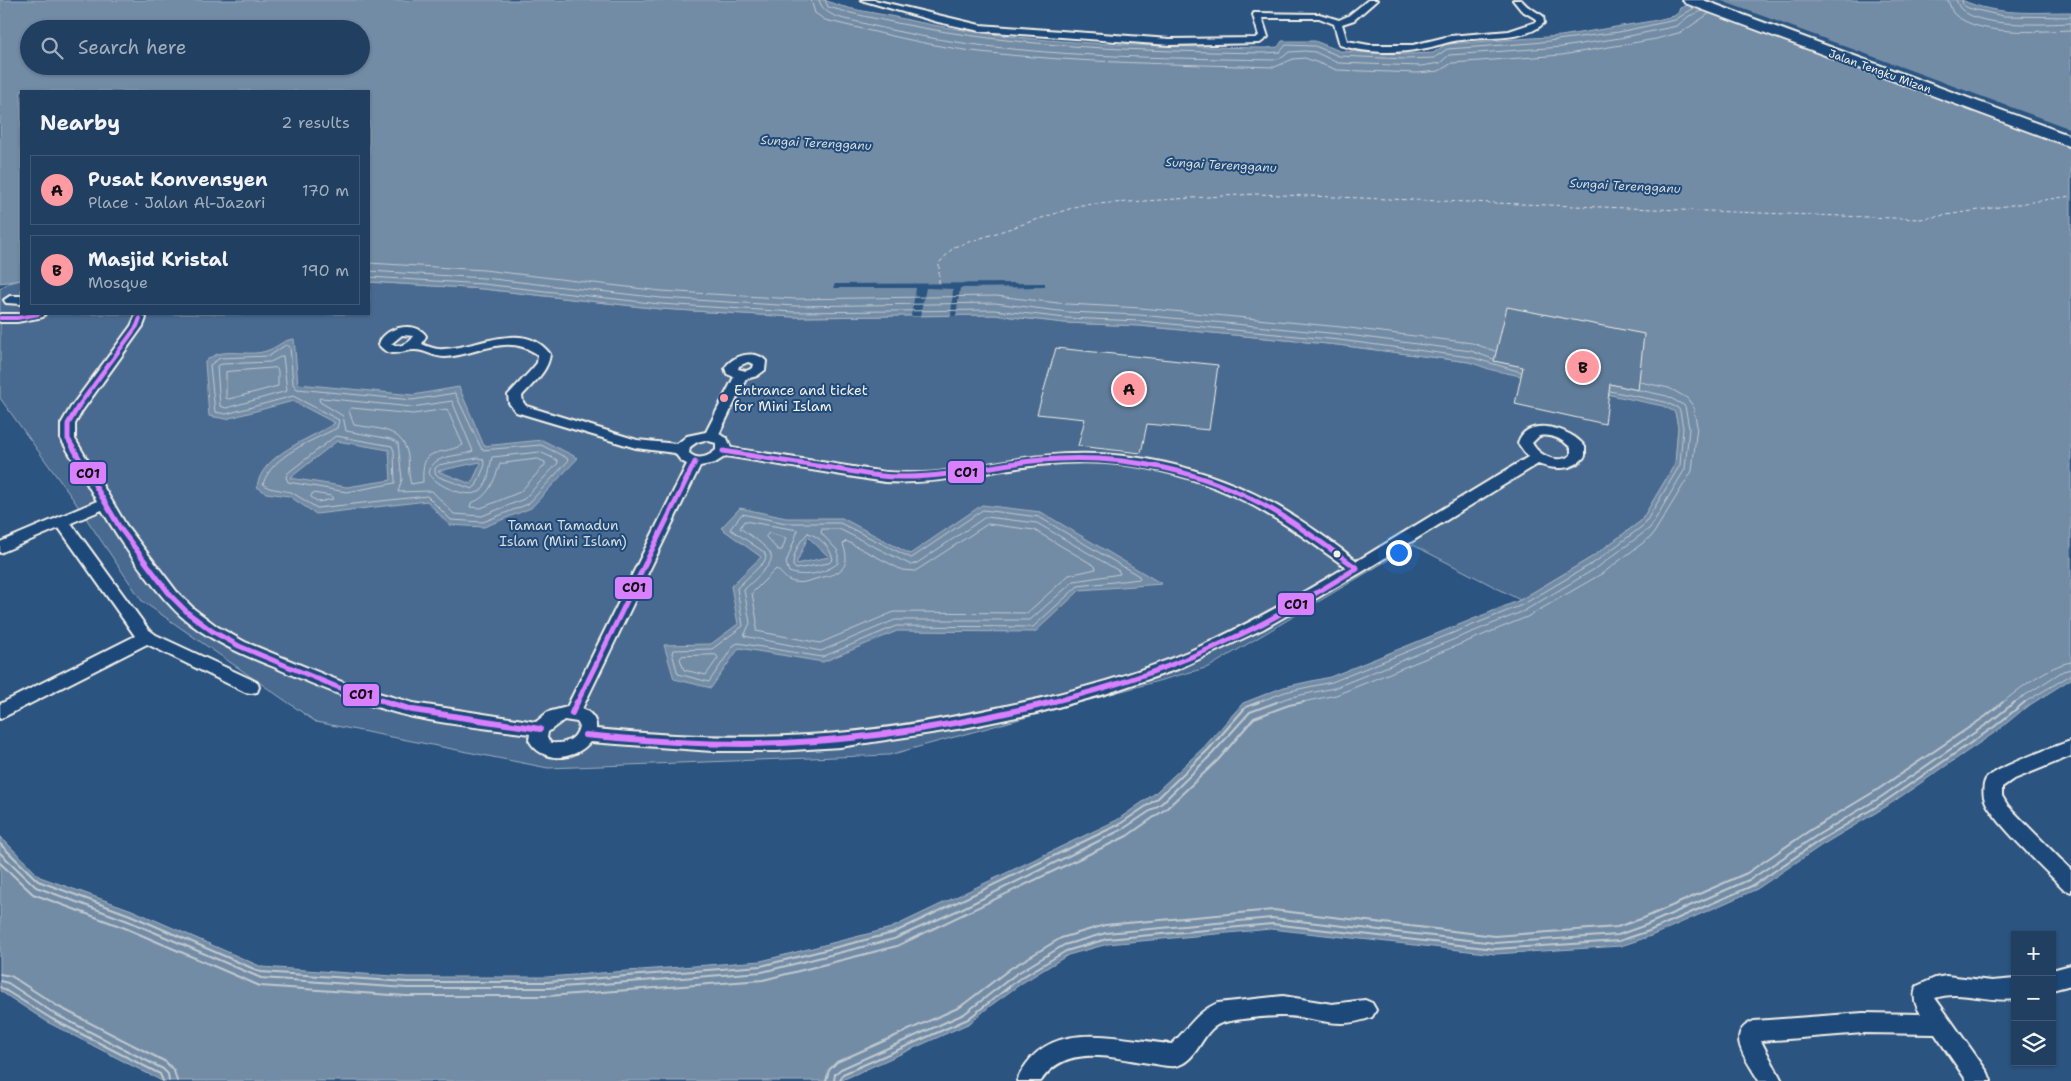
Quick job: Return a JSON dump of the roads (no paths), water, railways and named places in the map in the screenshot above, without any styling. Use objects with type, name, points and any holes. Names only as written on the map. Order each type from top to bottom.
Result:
[{"type":"highway","name":"Jalan Tengku Mizan","points":[[1690,0],[2071,142]]},
{"type":"highway","name":"Jalan Tengku Mizan","points":[[1704,0],[2071,136]]},
{"type":"highway","points":[[1709,0],[1731,10]]},
{"type":"street","points":[[865,0],[918,15],[973,27],[1170,42],[1234,42],[1263,39],[1264,36],[1256,17],[1260,14],[1320,16],[1338,23],[1343,43],[1347,45],[1358,47],[1417,48],[1454,38],[1523,32],[1540,23],[1540,18],[1524,8],[1517,0]]},
{"type":"street","points":[[1338,23],[1351,18],[1373,0]]},
{"type":"street","points":[[0,318],[29,315]]},
{"type":"street","points":[[136,315],[137,326],[68,424],[68,439],[120,528],[170,596],[188,614],[232,642],[342,689],[413,710],[540,728]]},
{"type":"street","points":[[414,345],[441,353],[459,351],[494,341],[511,340],[528,343],[537,347],[544,354],[543,363],[515,395],[516,403],[521,409],[636,444],[682,449]]},
{"type":"street","points":[[711,436],[741,375]]},
{"type":"street","points":[[711,436],[724,444],[723,451],[714,458],[695,462],[684,457],[682,449],[692,439],[711,436]]},
{"type":"street","points":[[723,451],[885,477],[909,478],[937,477],[1017,463],[1055,459],[1096,458],[1172,467],[1208,480],[1262,504],[1311,535],[1357,568]]},
{"type":"street","points":[[586,735],[652,742],[752,743],[838,740],[917,730],[987,717],[1081,695],[1158,670],[1214,648],[1271,619],[1537,458]]},
{"type":"street","points":[[572,713],[695,462]]},
{"type":"street","points":[[0,548],[105,502]]},
{"type":"street","points":[[62,521],[139,629],[147,637],[252,687]]},
{"type":"street","points":[[0,712],[147,637]]},
{"type":"street","points":[[572,713],[582,716],[586,720],[588,730],[586,735],[575,746],[560,751],[552,751],[541,745],[538,734],[540,728],[557,715],[572,713]]},
{"type":"street","points":[[2071,748],[2006,775],[1993,784],[1992,797],[2000,811],[2071,883]]},
{"type":"street","points":[[2056,979],[2071,975]]},
{"type":"street","points":[[1980,1081],[1926,1003],[1924,993],[1932,988],[1959,985],[1985,991],[2005,992],[2011,990]]},
{"type":"street","points":[[1028,1081],[1045,1056],[1066,1047],[1095,1045],[1176,1055],[1210,1017],[1218,1012],[1283,1006],[1332,1014],[1365,1010]]},
{"type":"street","points":[[1771,1081],[1750,1042],[1748,1036],[1754,1031],[1863,1023],[1940,1024]]},
{"type":"water","name":"Sungai Terengganu","points":[[0,0],[825,0],[851,8],[941,26],[1033,39],[1126,45],[1265,48],[1278,47],[1282,41],[1315,41],[1340,51],[1405,54],[1433,53],[1446,44],[1561,36],[1652,21],[1674,16],[1680,8],[1700,0],[1962,0],[1988,9],[2002,11],[2071,12],[2071,679],[2025,708],[1997,731],[1887,806],[1822,845],[1757,889],[1651,936],[1621,946],[1495,954],[1271,929],[1108,944],[1068,955],[1022,983],[970,1023],[840,1081],[162,1081],[49,1023],[0,991],[0,836],[40,877],[132,910],[262,967],[407,977],[547,977],[761,961],[891,928],[1117,820],[1154,794],[1204,747],[1243,703],[1284,687],[1330,677],[1520,600],[1592,557],[1641,521],[1675,464],[1678,427],[1675,412],[1663,406],[1492,370],[1469,362],[1338,345],[1140,326],[1065,323],[994,315],[794,317],[660,309],[483,289],[370,282],[370,90],[20,90],[20,280],[0,283]]},
{"type":"water","points":[[294,339],[298,384],[413,395],[459,387],[484,446],[542,440],[578,458],[531,508],[484,527],[449,525],[427,501],[316,514],[289,496],[266,493],[257,487],[261,475],[277,456],[335,423],[293,401],[226,419],[209,416],[205,362],[219,354],[253,353],[269,350]],"holes":[[[337,441],[389,450],[391,480],[347,487],[290,478]],[[480,462],[471,484],[438,471]]]},
{"type":"water","points":[[982,505],[1041,512],[1162,584],[1080,590],[1035,632],[897,631],[823,662],[739,648],[711,688],[674,679],[664,645],[711,644],[738,624],[731,586],[761,557],[721,528],[740,508],[786,518],[842,518],[910,554]],"holes":[[[808,537],[829,557],[796,564]]]},
{"type":"place","name":"Masjid Kristal","points":[[1583,367]]},
{"type":"place","name":"Pusat Konvensyen","points":[[1129,389]]},
{"type":"place","name":"Entrance and ticket for Mini Islam","points":[[724,398]]},
{"type":"park label","name":"Taman Tamadun Islam (Mini Islam)","points":[[563,534]]}]
